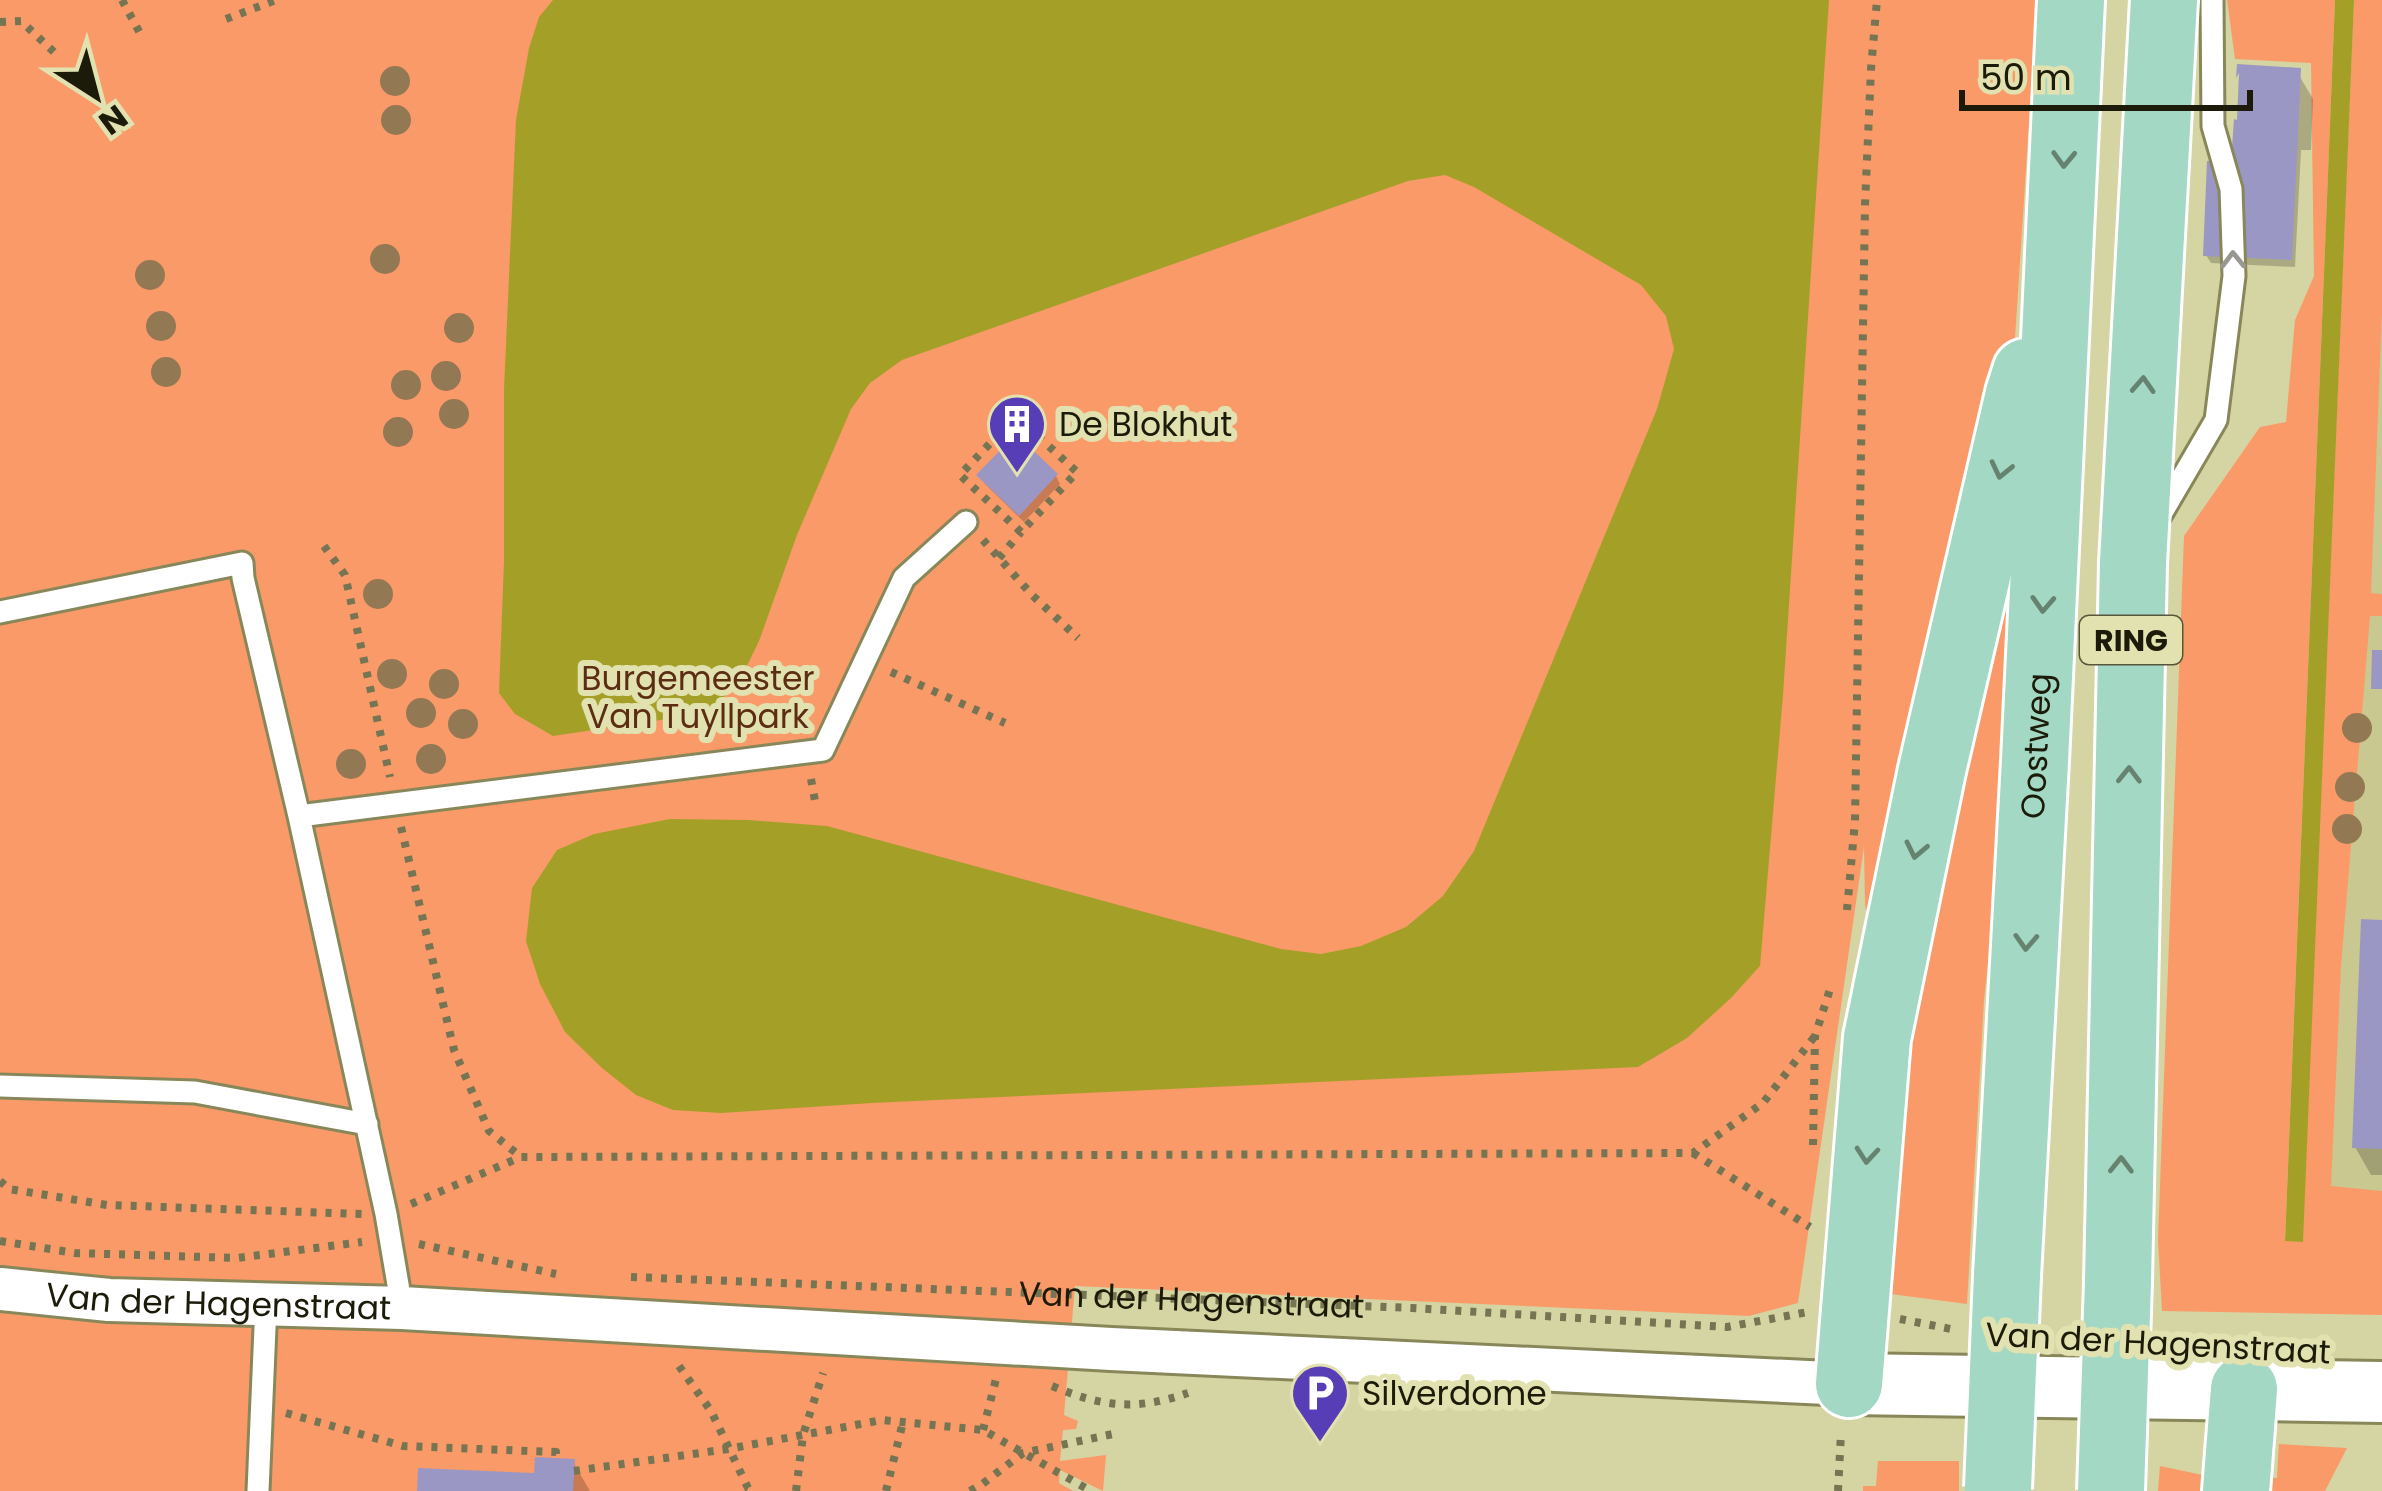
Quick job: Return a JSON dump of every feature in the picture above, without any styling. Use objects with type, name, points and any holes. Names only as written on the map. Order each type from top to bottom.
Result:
[{"type":"main road","name":"Oostweg","points":[[1998,1490],[2071,0]]},
{"type":"main road","name":"RING","points":[[2111,1491],[2133,563],[2164,0]]},
{"type":"main road","points":[[1845,1402],[1877,1038],[1932,770],[2014,416],[2059,278]]},
{"type":"main road","points":[[2236,1491],[2243,1388]]},
{"type":"street","name":"Van der Hagenstraat","points":[[0,1289],[109,1300],[402,1308],[1111,1349],[1845,1402],[2243,1388],[2382,1392]]},
{"type":"lane","points":[[2133,563],[2216,420],[2234,276],[2231,189],[2213,126],[2212,0]]},
{"type":"lane","points":[[299,817],[823,750],[904,578],[966,522]]},
{"type":"lane","points":[[0,612],[242,562],[392,1238],[402,1308]]},
{"type":"lane","points":[[0,1086],[196,1092],[367,1124]]},
{"type":"lane","points":[[258,1491],[266,1304]]},
{"type":"path","points":[[122,0],[142,37]]},
{"type":"path","points":[[226,19],[276,0]]},
{"type":"path","points":[[1856,821],[1865,205],[1877,0]]},
{"type":"path","points":[[0,22],[21,21],[55,52]]},
{"type":"path","points":[[998,558],[1077,472],[1016,416],[960,475],[1021,532]]},
{"type":"path","points":[[984,498],[966,522],[1078,638]]},
{"type":"path","points":[[324,546],[345,575],[454,1050],[489,1130],[521,1157]]},
{"type":"path","points":[[865,661],[1005,723]]},
{"type":"path","points":[[1693,1153],[1763,1103],[1815,1036]]},
{"type":"path","points":[[0,1181],[9,1189],[106,1205],[386,1214],[521,1157],[1693,1153],[1810,1227]]},
{"type":"path","name":"Van der Hagenstraat","points":[[0,1240],[75,1253],[237,1258],[392,1238],[559,1274]]},
{"type":"path","name":"Van der Hagenstraat","points":[[628,1277],[1412,1308],[1727,1328],[1807,1312],[1906,1319],[1961,1331]]},
{"type":"path","points":[[679,1366],[711,1411],[753,1491]]},
{"type":"path","points":[[796,1491],[802,1435],[823,1373]]},
{"type":"path","points":[[1838,1491],[1845,1402]]},
{"type":"path","points":[[261,1406],[403,1446],[556,1452],[555,1458]]},
{"type":"path","points":[[574,1471],[882,1420],[982,1430],[1091,1491]]},
{"type":"path","points":[[886,1491],[903,1422]]},
{"type":"path","points":[[970,1491],[1023,1453],[1114,1434]]},
{"type":"shaded area","points":[[553,0],[1829,0],[1783,695],[1760,966],[1687,1038],[1638,1067],[721,1113],[673,1110],[636,1095],[602,1068],[565,1032],[540,984],[526,941],[532,888],[557,850],[594,834],[670,819],[827,826],[1281,949],[1321,954],[1361,946],[1406,927],[1443,896],[1474,851],[1657,409],[1674,349],[1666,316],[1641,285],[1474,187],[1445,175],[1408,181],[902,360],[870,383],[851,409],[797,535],[759,641],[742,676],[719,703],[701,714],[553,736],[515,714],[499,693],[504,389],[516,120],[529,48],[539,17]]},
{"type":"shaded area","points":[[2335,0],[2354,0],[2303,1242],[2285,1241]]},
{"type":"shaded area","points":[[2347,0],[2382,0],[2382,1295],[2289,1292]]},
{"type":"green space","name":"Burgemeester Van Tuyllpark","points":[[0,0],[2037,0],[2013,369],[2019,679],[1984,1000],[1967,1304],[1883,1293],[1896,1064],[1865,904],[1864,847],[1798,1303],[1749,1316],[1075,1286],[1064,1415],[1078,1421],[1076,1429],[1063,1430],[1060,1461],[1106,1455],[1103,1491],[1060,1470],[1059,1483],[1073,1491],[0,1491]]},
{"type":"green space","points":[[2227,0],[2335,0],[2285,1240],[2302,1242],[2354,0],[2382,0],[2382,311],[2371,593],[2382,594],[2382,616],[2370,616],[2341,966],[2331,1186],[2382,1191],[2382,1315],[2162,1311],[2158,1240],[2184,536],[2260,427],[2286,422],[2295,320],[2314,276],[2311,63],[2235,59]]},
{"type":"green space","points":[[2279,1444],[2347,1448],[2325,1491],[2252,1491],[2253,1478],[2277,1478]]},
{"type":"green space","points":[[1878,1461],[1959,1461],[1959,1491],[1863,1491],[1863,1486],[1876,1486]]},
{"type":"green space","points":[[2160,1466],[2226,1480],[2225,1491],[2158,1491]]},
{"type":"building","points":[[2237,64],[2301,68],[2292,260],[2203,256],[2207,161],[2231,162]]},
{"type":"building","name":"De Blokhut","points":[[1016,434],[1058,474],[1019,516],[976,475]]},
{"type":"building","points":[[2372,650],[2382,650],[2382,689],[2371,689]]},
{"type":"building","points":[[2361,919],[2382,920],[2382,1149],[2352,1148]]},
{"type":"building","points":[[535,1457],[575,1459],[573,1491],[417,1491],[418,1468],[534,1473]]},
{"type":"place","name":"De Blokhut","points":[[1017,475]]},
{"type":"place","name":"Silverdome","points":[[1320,1444]]}]
